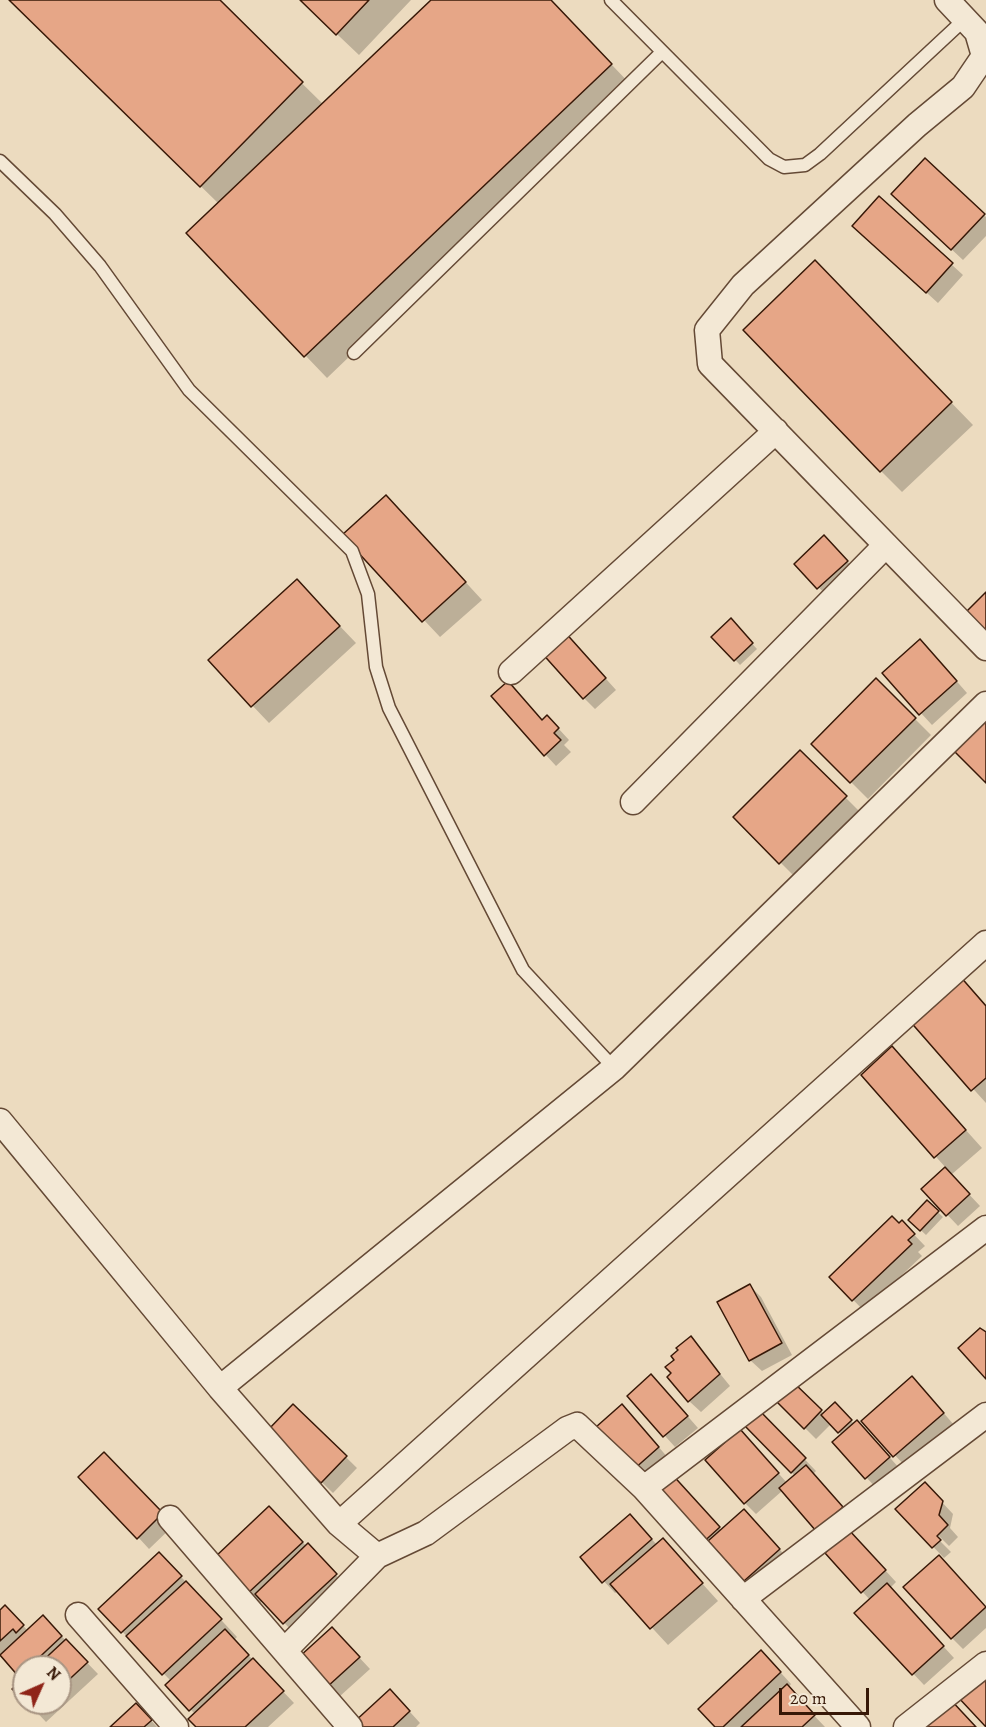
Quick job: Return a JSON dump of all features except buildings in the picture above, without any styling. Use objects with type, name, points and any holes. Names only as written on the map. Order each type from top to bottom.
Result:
[{"type":"street","points":[[947,0],[977,32],[984,56],[963,87],[908,133],[743,285],[707,330],[710,364],[986,648]]},
{"type":"street","points":[[511,672],[776,431]]},
{"type":"street","points":[[633,802],[886,545]]},
{"type":"street","points":[[220,1388],[614,1068],[986,704]]},
{"type":"street","points":[[339,1524],[986,943]]},
{"type":"street","points":[[0,1122],[220,1388],[339,1524],[377,1556]]},
{"type":"street","points":[[644,1488],[986,1228]]},
{"type":"street","points":[[743,1599],[986,1415]]},
{"type":"street","points":[[285,1650],[377,1556],[426,1533],[567,1430],[578,1425],[644,1488],[743,1599],[847,1723]]},
{"type":"street","points":[[170,1518],[350,1727]]},
{"type":"street","points":[[78,1615],[176,1727]]},
{"type":"street","points":[[906,1727],[986,1664]]},
{"type":"lane","points":[[611,0],[769,159],[784,166],[805,165],[966,18]]},
{"type":"lane","points":[[354,353],[662,52]]},
{"type":"lane","points":[[0,161],[56,214],[100,266],[189,390],[352,551],[368,594],[376,668],[389,708],[523,970],[614,1068]]}]
